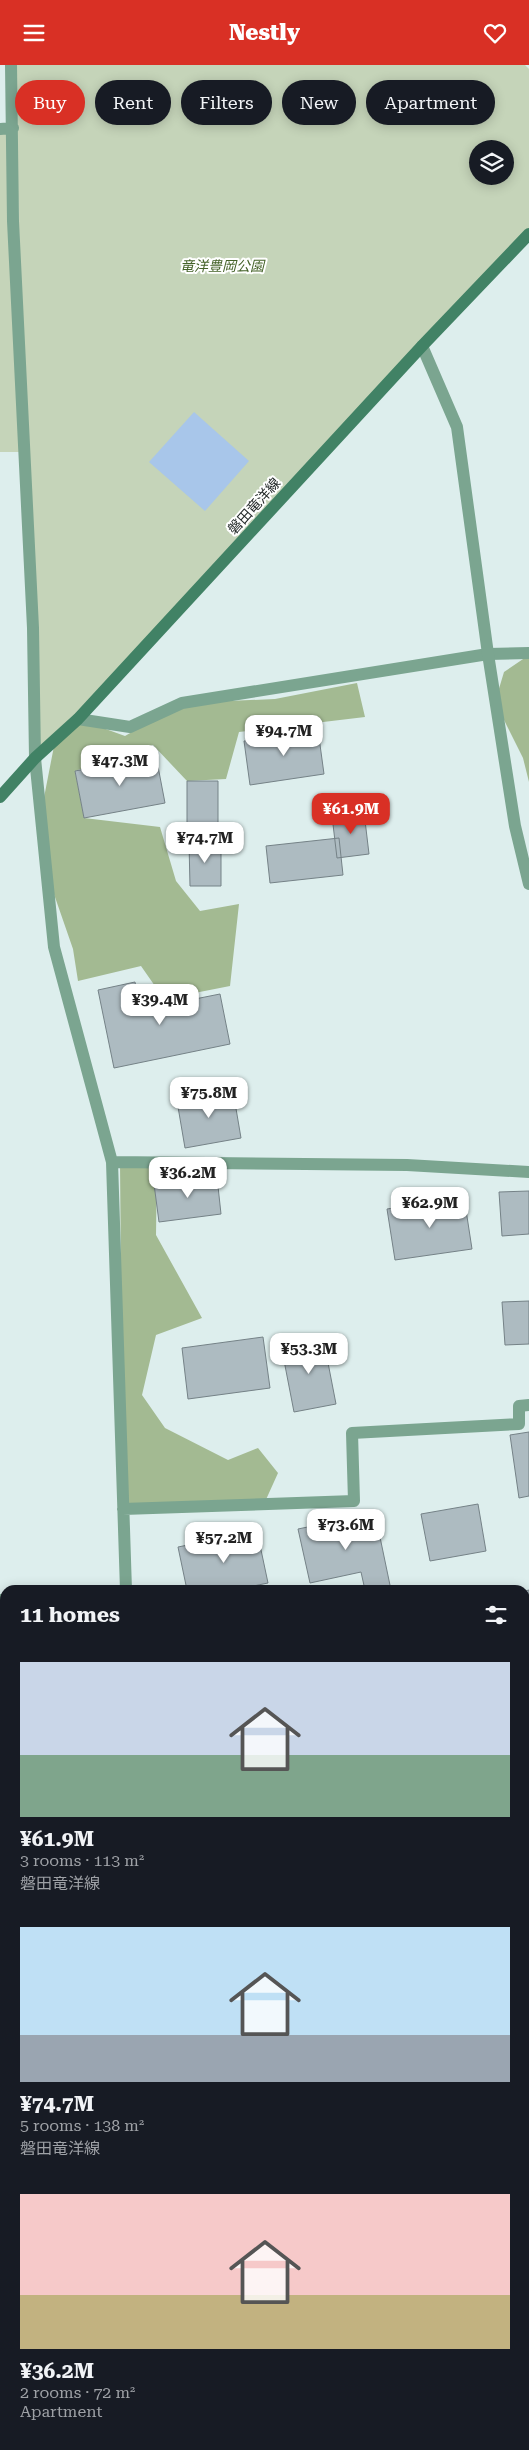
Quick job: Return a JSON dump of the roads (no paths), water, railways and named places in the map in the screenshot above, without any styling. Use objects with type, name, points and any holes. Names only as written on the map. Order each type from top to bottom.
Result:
[{"type":"main road","name":"磐田竜洋線","points":[[0,797],[35,759],[78,719],[422,346],[529,235]]},
{"type":"street","points":[[11,65],[13,221],[33,628],[35,759],[54,947],[112,1162],[126,1585]]},
{"type":"street","points":[[0,129],[13,128]]},
{"type":"street","points":[[422,346],[458,427],[488,654],[515,826],[529,884]]},
{"type":"street","points":[[78,719],[130,727],[182,703],[488,654],[529,653]]},
{"type":"street","points":[[112,1162],[407,1165],[529,1172]]},
{"type":"street","points":[[123,1509],[354,1501],[352,1433],[519,1424],[519,1405],[529,1405]]},
{"type":"water","points":[[194,412],[249,461],[205,511],[149,462]]},
{"type":"park label","name":"竜洋豊岡公園","points":[[222,266]]}]
